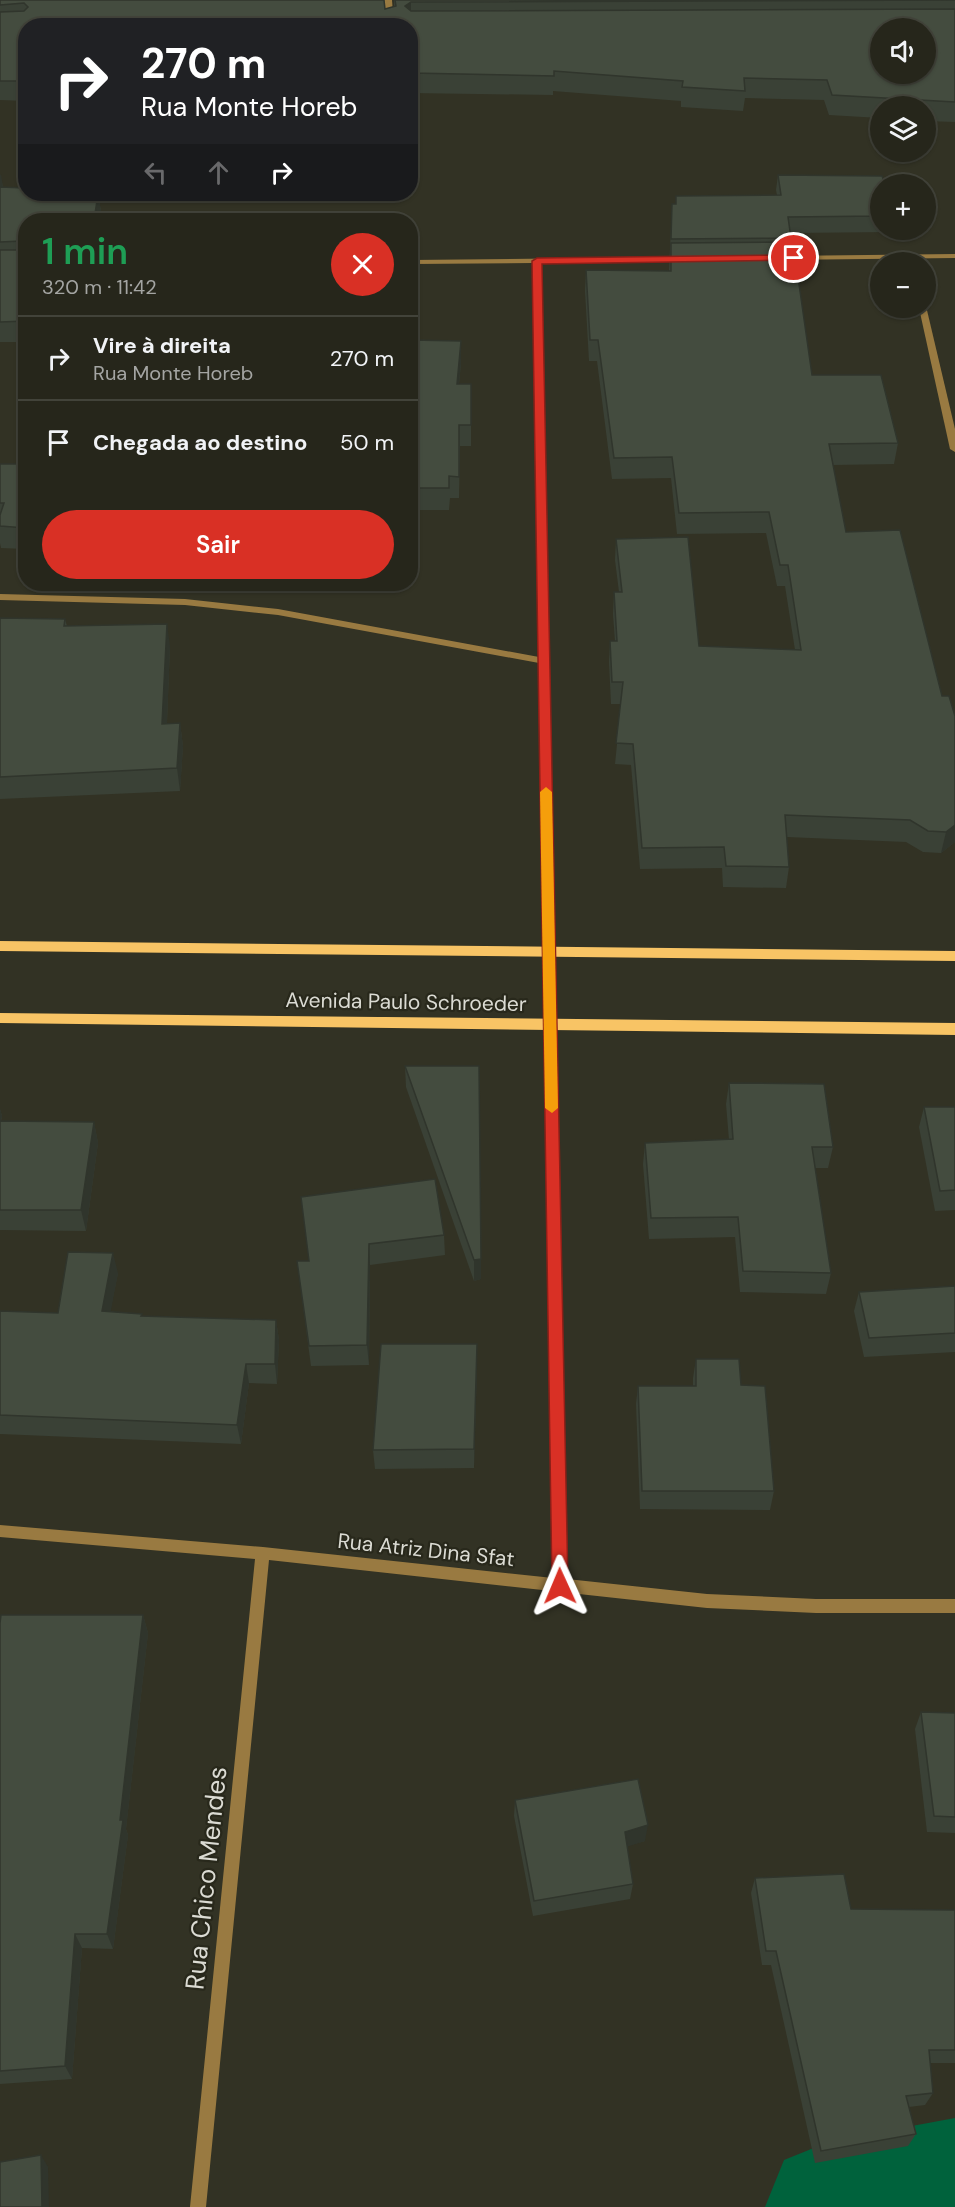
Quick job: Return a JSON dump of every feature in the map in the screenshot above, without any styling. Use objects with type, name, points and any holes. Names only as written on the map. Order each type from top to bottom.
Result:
[{"type":"main road","points":[[0,945],[955,956]]},
{"type":"main road","name":"Avenida Paulo Schroeder","points":[[0,1018],[955,1029]]},
{"type":"street","points":[[388,0],[389,18]]},
{"type":"street","points":[[936,258],[955,256]]},
{"type":"street","points":[[771,258],[870,259]]},
{"type":"street","points":[[418,262],[689,259]]},
{"type":"street","points":[[537,261],[560,1586]]},
{"type":"street","points":[[925,318],[955,449]]},
{"type":"street","points":[[0,597],[175,601],[278,612],[544,661]]},
{"type":"street","name":"Rua Atriz Dina Sfat","points":[[0,1531],[263,1553],[707,1601],[816,1606],[955,1606]]},
{"type":"street","name":"Rua Chico Mendes","points":[[198,2207],[263,1553]]},
{"type":"building","points":[[0,0],[384,0],[385,9],[396,6],[395,0],[955,0],[411,2],[405,6],[411,11],[955,9],[955,102],[936,101],[936,96],[832,95],[827,80],[744,78],[745,91],[682,87],[683,81],[554,71],[554,76],[418,73],[418,18],[18,18],[18,81],[0,81],[0,12],[24,11],[28,7],[24,3],[0,5]]},
{"type":"building","points":[[778,175],[870,176],[870,216],[788,217],[791,238],[671,239],[672,204],[676,204],[676,196],[781,195]]},
{"type":"building","points":[[0,187],[18,188],[18,201],[97,201],[95,213],[18,213],[18,241],[0,242]]},
{"type":"building","points":[[793,242],[812,375],[881,375],[898,443],[829,444],[846,532],[900,530],[942,696],[949,696],[955,716],[955,825],[946,832],[928,831],[910,820],[785,815],[789,867],[726,866],[724,847],[642,848],[633,744],[616,743],[623,682],[612,682],[610,641],[617,641],[614,592],[622,592],[616,539],[688,537],[699,646],[801,650],[788,565],[780,565],[769,512],[679,513],[672,457],[614,458],[598,340],[590,340],[586,270],[671,271],[671,243]]},
{"type":"building","points":[[0,250],[18,250],[18,321],[0,322]]},
{"type":"building","points":[[418,340],[461,341],[457,384],[471,384],[471,425],[459,425],[459,477],[449,476],[449,488],[418,488]]},
{"type":"building","points":[[0,464],[18,464],[18,527],[0,526],[0,515],[4,503],[0,503]]},
{"type":"building","points":[[0,618],[65,619],[64,626],[167,624],[162,724],[180,723],[177,768],[0,777]]},
{"type":"building","points":[[405,1066],[479,1066],[481,1259],[474,1260]]},
{"type":"building","points":[[729,1083],[824,1084],[833,1147],[812,1147],[831,1273],[743,1271],[738,1217],[651,1218],[645,1143],[733,1139]]},
{"type":"building","points":[[924,1107],[955,1107],[955,1190],[940,1191]]},
{"type":"building","points":[[0,1121],[94,1122],[81,1210],[0,1210]]},
{"type":"building","points":[[435,1179],[444,1235],[369,1244],[367,1345],[309,1346],[297,1261],[309,1261],[301,1197]]},
{"type":"building","points":[[68,1252],[113,1253],[102,1311],[142,1314],[141,1316],[276,1320],[275,1364],[246,1364],[237,1425],[0,1415],[0,1311],[58,1313]]},
{"type":"building","points":[[955,1286],[955,1333],[869,1338],[859,1292]]},
{"type":"building","points":[[381,1344],[477,1344],[474,1449],[373,1450]]},
{"type":"building","points":[[696,1359],[739,1359],[741,1385],[765,1386],[774,1491],[642,1491],[638,1386],[696,1386]]},
{"type":"building","points":[[1,1615],[143,1615],[120,1820],[123,1820],[107,1934],[75,1934],[65,2066],[0,2071],[0,1623]]},
{"type":"building","points":[[921,1712],[955,1713],[955,1817],[934,1816]]},
{"type":"building","points":[[638,1779],[648,1825],[625,1832],[633,1884],[534,1901],[515,1800]]},
{"type":"building","points":[[844,1874],[851,1909],[955,1910],[955,2050],[929,2050],[933,2093],[906,2096],[916,2134],[821,2151],[776,1951],[766,1951],[755,1878]]},
{"type":"building","points":[[41,2155],[42,2207],[0,2207],[0,2162]]},
{"type":"waterway","points":[[831,2207],[955,2183]]},
{"type":"slow traffic","points":[[546,792],[552,1108]]},
{"type":"route","points":[[560,1586],[537,261],[794,258]]}]
